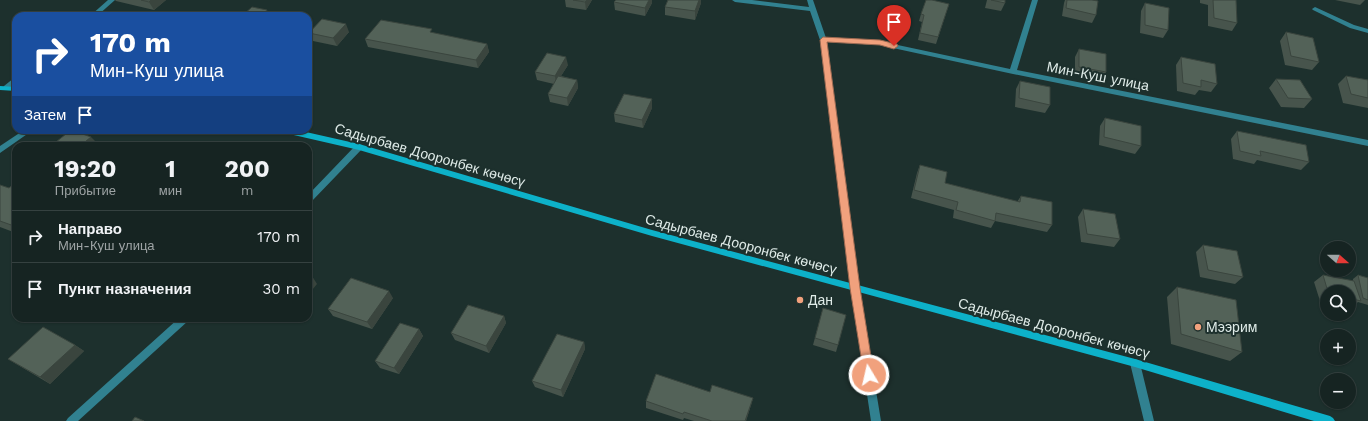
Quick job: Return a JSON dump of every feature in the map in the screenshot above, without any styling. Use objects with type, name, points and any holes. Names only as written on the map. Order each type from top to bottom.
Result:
[{"type":"main road","name":"Садырбаев Дооронбек көчөсү","points":[[302,134],[359,147],[652,233],[1135,363],[1330,421]]},
{"type":"street","points":[[97,12],[112,0]]},
{"type":"street","points":[[734,0],[813,9]]},
{"type":"street","points":[[810,0],[823,40],[855,288],[876,421]]},
{"type":"street","points":[[1013,72],[1035,0]]},
{"type":"street","points":[[1315,9],[1352,27],[1368,31]]},
{"type":"street","name":"Мин-Куш улица","points":[[823,40],[880,43],[1013,72],[1368,143]]},
{"type":"street","points":[[3,88],[12,82]]},
{"type":"street","points":[[0,150],[23,134]]},
{"type":"street","points":[[312,196],[359,147]]},
{"type":"street","points":[[71,421],[181,322]]},
{"type":"street","points":[[1135,363],[1149,421]]},
{"type":"building","points":[[573,0],[587,0],[585,2]]},
{"type":"building","points":[[616,0],[649,0],[645,8],[614,2]]},
{"type":"building","points":[[668,0],[699,0],[695,11],[665,7]]},
{"type":"building","points":[[926,0],[949,4],[938,37],[920,33],[924,15],[921,14]]},
{"type":"building","points":[[991,0],[1005,0],[1005,3]]},
{"type":"building","points":[[1067,0],[1098,1],[1096,15],[1066,8]]},
{"type":"building","points":[[1213,0],[1236,0],[1237,23],[1214,18]]},
{"type":"building","points":[[1145,3],[1169,8],[1168,30],[1145,25]]},
{"type":"building","points":[[252,7],[267,10],[265,12],[246,12]]},
{"type":"building","points":[[322,19],[346,24],[333,38],[312,34],[312,30]]},
{"type":"building","points":[[381,20],[432,29],[430,32],[487,44],[476,60],[365,39]]},
{"type":"building","points":[[1286,32],[1313,38],[1319,62],[1291,56]]},
{"type":"building","points":[[1079,49],[1106,54],[1106,72],[1079,67]]},
{"type":"building","points":[[547,53],[566,57],[555,76],[535,72]]},
{"type":"building","points":[[1181,57],[1215,64],[1217,84],[1201,80],[1201,87],[1183,83]]},
{"type":"building","points":[[558,76],[577,80],[567,98],[548,94]]},
{"type":"building","points":[[1346,76],[1368,80],[1368,98],[1351,94]]},
{"type":"building","points":[[1276,79],[1300,80],[1312,99],[1288,98]]},
{"type":"building","points":[[1020,81],[1050,87],[1050,105],[1019,98]]},
{"type":"building","points":[[624,94],[652,99],[642,120],[614,114]]},
{"type":"building","points":[[1105,118],[1141,126],[1141,146],[1104,137]]},
{"type":"building","points":[[1237,131],[1306,145],[1309,162],[1260,151],[1261,156],[1240,151]]},
{"type":"building","points":[[66,134],[82,134],[91,137],[85,142],[56,142]]},
{"type":"building","points":[[920,165],[947,172],[945,183],[1020,202],[1021,196],[1052,202],[1052,225],[996,213],[995,221],[956,210],[958,202],[914,190]]},
{"type":"building","points":[[0,185],[9,188],[12,185],[12,225],[0,221]]},
{"type":"building","points":[[1083,209],[1115,214],[1120,239],[1087,234]]},
{"type":"building","points":[[1203,245],[1237,251],[1243,277],[1208,270]]},
{"type":"building","points":[[1358,275],[1368,278],[1368,300],[1363,298]]},
{"type":"building","points":[[1324,277],[1333,277],[1354,281],[1355,285],[1326,285]]},
{"type":"building","points":[[351,278],[389,291],[367,322],[328,309]]},
{"type":"building","points":[[1177,287],[1236,300],[1242,352],[1181,334]]},
{"type":"building","points":[[1356,287],[1361,301],[1356,300]]},
{"type":"building","points":[[468,305],[504,316],[486,346],[451,333]]},
{"type":"building","points":[[823,308],[846,315],[838,345],[815,338]]},
{"type":"building","points":[[400,323],[419,329],[394,368],[375,361]]},
{"type":"building","points":[[43,327],[75,345],[40,377],[8,359]]},
{"type":"building","points":[[557,334],[584,342],[561,390],[532,381]]},
{"type":"building","points":[[656,374],[710,392],[712,385],[753,398],[745,421],[712,421],[684,412],[683,414],[646,401]]},
{"type":"building","points":[[135,417],[144,421],[132,421]]},
{"type":"place","name":"Дан","points":[[800,300]]},
{"type":"place","name":"Мээрим","points":[[1198,327]]},
{"type":"route","points":[[869,375],[855,288],[823,40],[880,43],[894,46]]}]
